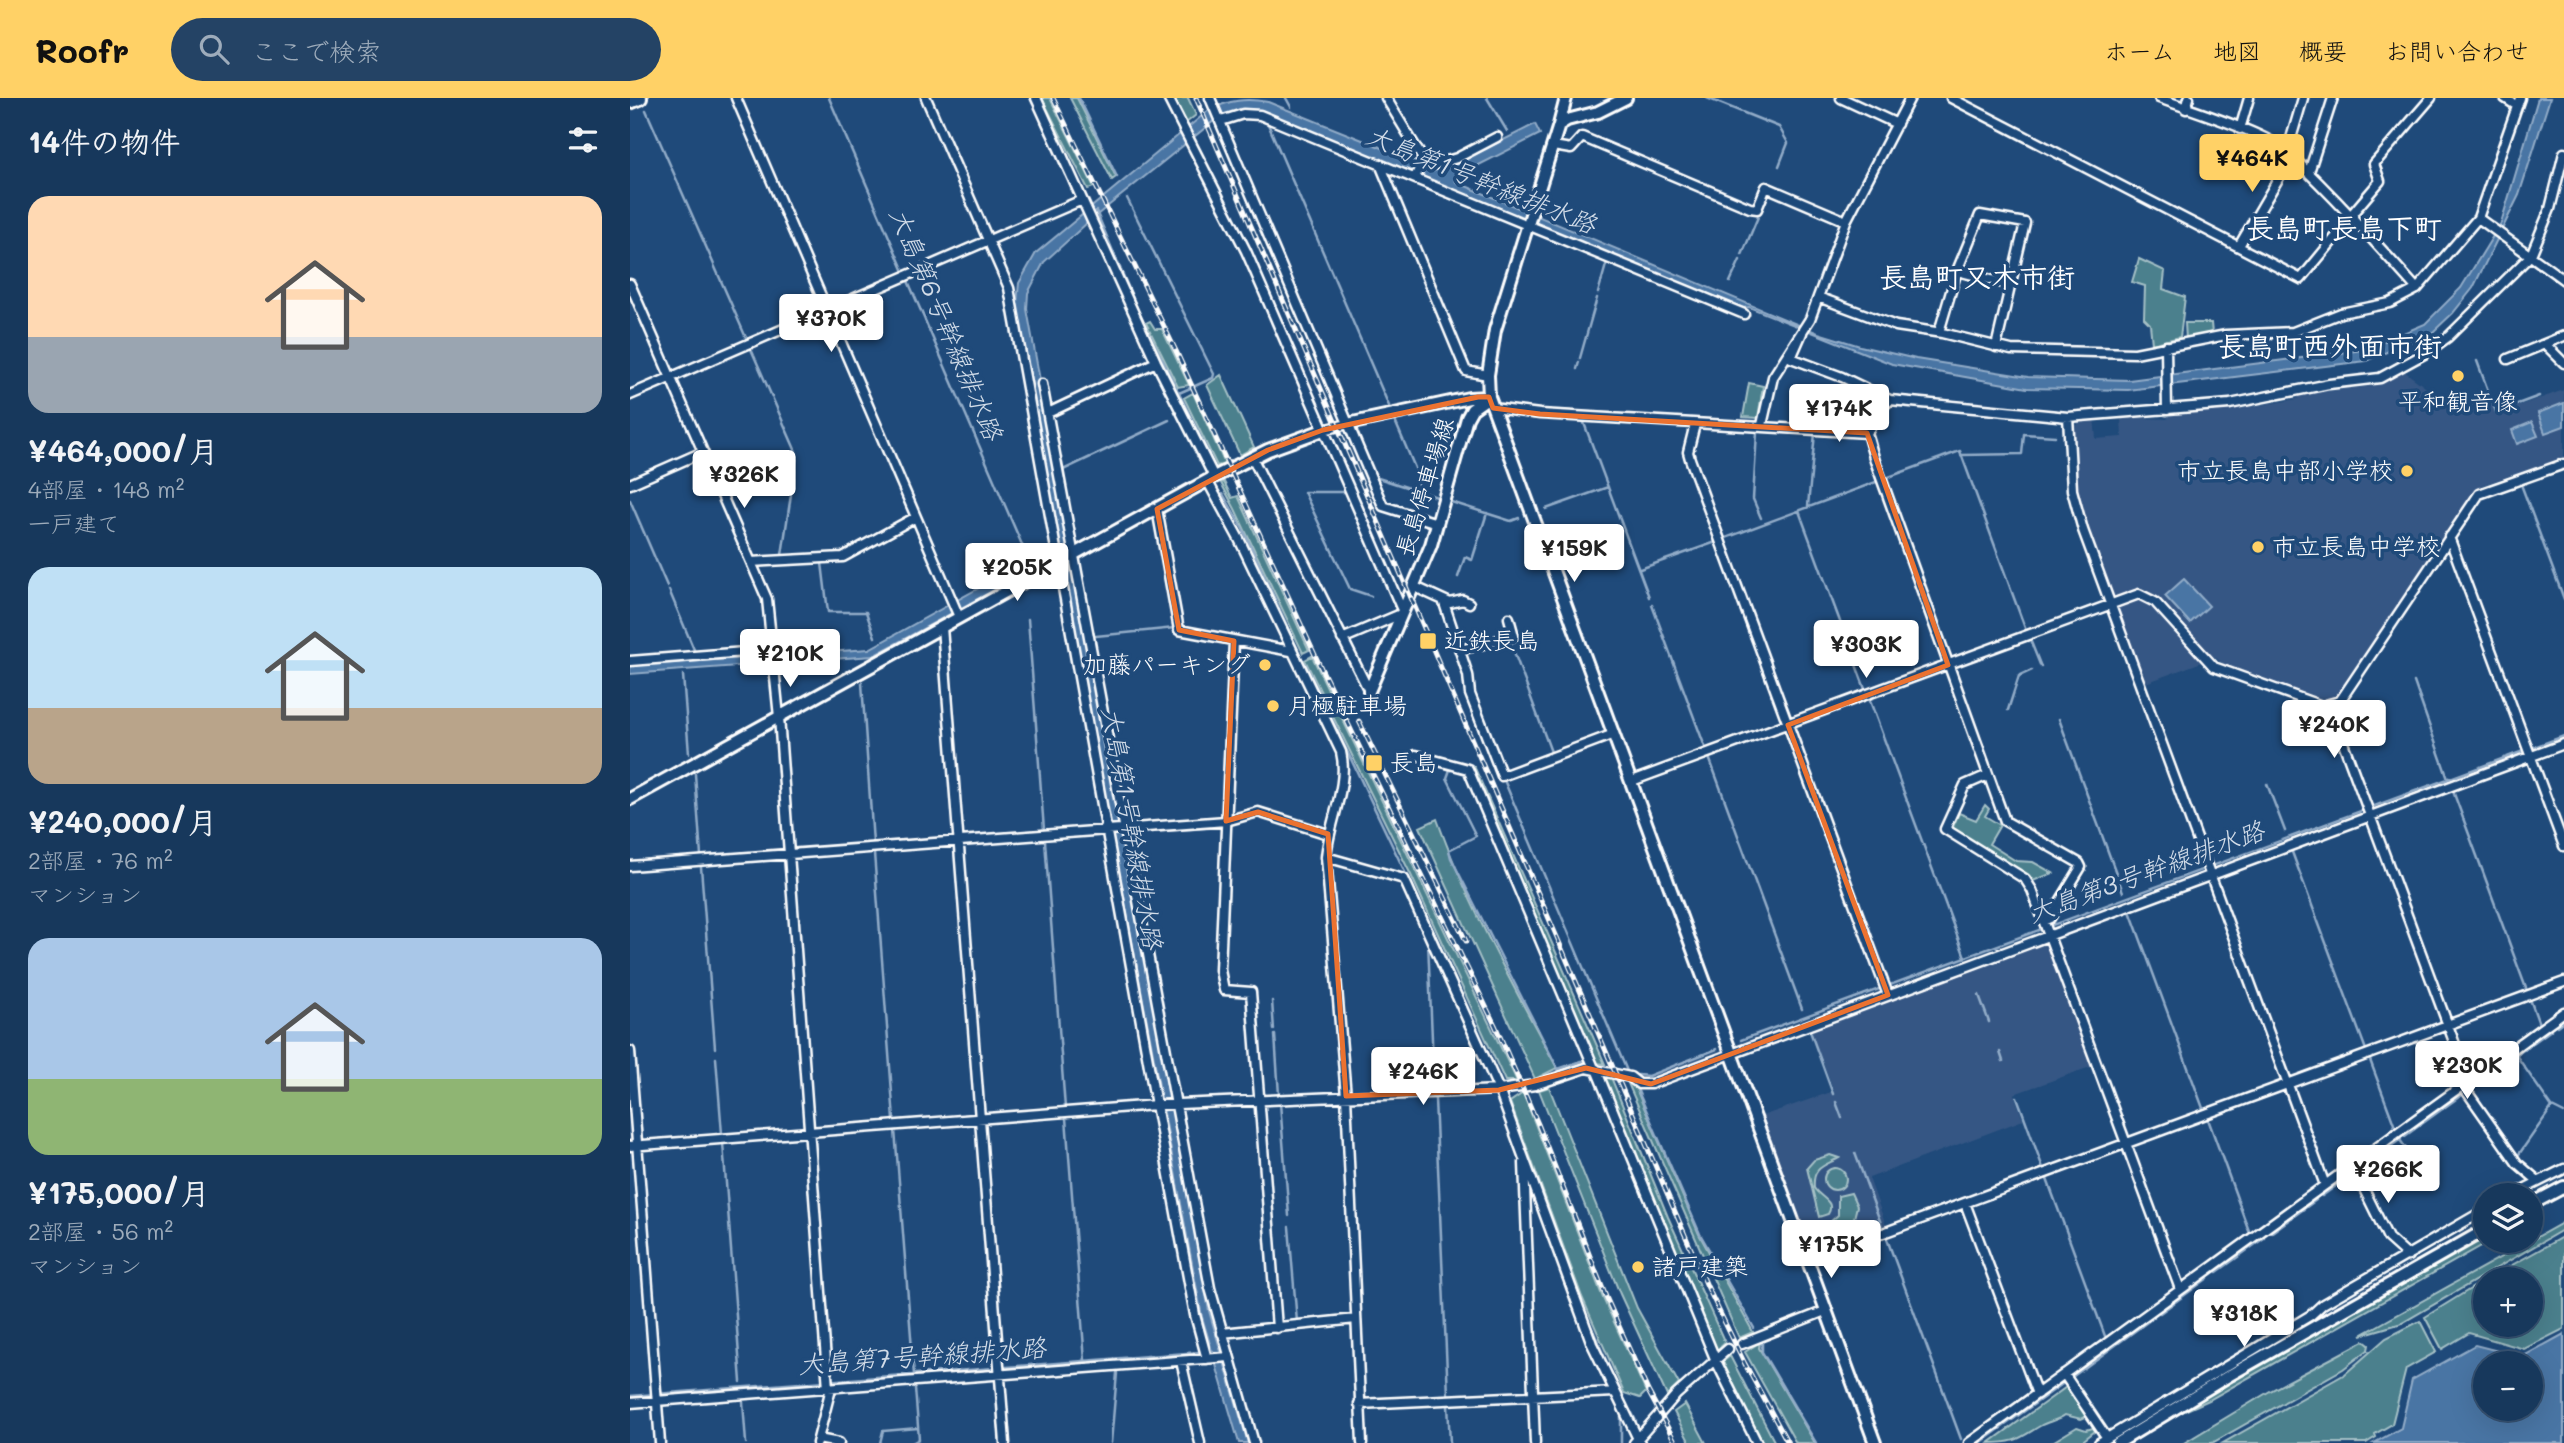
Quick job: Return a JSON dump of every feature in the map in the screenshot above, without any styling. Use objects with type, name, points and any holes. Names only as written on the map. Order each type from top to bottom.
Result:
[{"type":"main road","points":[[630,102],[640,98]]},
{"type":"street","points":[[736,98],[958,614]]},
{"type":"street","points":[[926,98],[1009,288],[1195,1315],[1207,1356]]},
{"type":"street","points":[[1036,98],[1156,362],[1340,752],[1345,769],[1328,834],[1326,857],[1346,1096],[1362,1443]]},
{"type":"street","points":[[1168,98],[1246,251],[1402,612],[1342,639]]},
{"type":"street","points":[[1385,98],[1422,161]]},
{"type":"street","points":[[1566,98],[1495,330],[1488,375],[1491,403],[1875,1443]]},
{"type":"street","points":[[1559,125],[1567,120],[1598,112],[1626,98]]},
{"type":"street","points":[[1841,98],[1897,124]]},
{"type":"street","points":[[1910,98],[1846,221],[1818,297],[1791,358],[1842,377],[1890,400],[2068,417],[2230,404],[2329,384],[2380,378],[2448,337],[2531,255],[2546,221],[2564,153]]},
{"type":"street","points":[[1951,98],[2301,279],[2380,181],[2374,164],[2431,98]]},
{"type":"street","points":[[2159,98],[2240,129],[2289,154],[2352,216],[2417,289]]},
{"type":"street","points":[[2186,109],[2189,98]]},
{"type":"street","points":[[2240,129],[2249,98]]},
{"type":"street","points":[[2239,246],[2289,154],[2303,98]]},
{"type":"street","points":[[2309,172],[2333,98]]},
{"type":"street","points":[[1818,297],[1896,326],[1939,332],[1996,347],[2117,354],[2246,332],[2286,334],[2341,313],[2390,303],[2417,289],[2481,222],[2518,102],[2505,98]]},
{"type":"street","points":[[1211,101],[1383,506],[1437,523]]},
{"type":"street","points":[[1220,120],[1243,114],[1260,115],[1744,314]]},
{"type":"street","points":[[1422,161],[1440,164],[1497,137]]},
{"type":"street","points":[[1553,146],[1571,149],[1582,137],[1750,208],[1757,209],[1766,187],[1846,221]]},
{"type":"street","points":[[1415,177],[1422,161]]},
{"type":"street","points":[[1380,164],[1466,371],[1488,375]]},
{"type":"street","points":[[630,395],[906,275],[1084,203]]},
{"type":"street","points":[[1939,332],[1957,271],[1980,215],[2025,223],[1996,347]]},
{"type":"street","points":[[2481,222],[2564,280]]},
{"type":"street","points":[[1957,271],[2011,285]]},
{"type":"street","points":[[630,284],[767,598],[779,718],[829,1385],[818,1441],[839,1443]]},
{"type":"street","points":[[1762,425],[1773,377],[1804,329]]},
{"type":"street","points":[[2508,359],[2564,336]]},
{"type":"street","points":[[2545,344],[2564,363]]},
{"type":"street","points":[[2166,346],[2167,410]]},
{"type":"street","points":[[1048,413],[1156,362]]},
{"type":"street","points":[[1042,384],[1210,1288],[1227,1358],[1255,1443]]},
{"type":"street","points":[[630,799],[942,627],[958,614],[1252,457],[1324,430],[1469,398],[1540,414],[1867,433]]},
{"type":"street","points":[[1890,400],[1881,408],[1867,433],[2005,821],[2080,863],[2081,867],[2045,928]]},
{"type":"street","name":"長島停車場線","points":[[1368,691],[1415,587],[1437,523],[1467,418],[1472,409],[1491,403]]},
{"type":"street","points":[[2068,417],[2076,507],[2110,606],[2325,1185]]},
{"type":"street","points":[[1695,425],[1688,452],[1689,459],[1887,993]]},
{"type":"street","points":[[630,484],[704,452]]},
{"type":"street","points":[[1252,457],[1368,691]]},
{"type":"street","points":[[1632,781],[2139,594],[2149,597],[2214,667],[2322,706],[2329,705],[2340,701],[2479,495],[2564,464]]},
{"type":"street","points":[[1157,509],[1178,631],[1291,651]]},
{"type":"street","points":[[751,562],[843,557],[916,517]]},
{"type":"street","points":[[2449,537],[2564,846]]},
{"type":"street","points":[[1415,587],[1450,603],[1463,600],[1469,604]]},
{"type":"street","points":[[1443,600],[1468,675],[1470,694],[1502,776],[1614,734]]},
{"type":"street","points":[[1460,650],[1514,636],[1509,618]]},
{"type":"street","points":[[942,627],[1005,1443]]},
{"type":"street","points":[[1234,642],[1220,970],[1224,990],[1251,992],[1277,1328]]},
{"type":"street","points":[[630,661],[771,652]]},
{"type":"street","points":[[2329,705],[2448,1025],[2466,1084],[2517,1163],[2538,1181]]},
{"type":"street","points":[[633,1145],[1157,1105],[1499,1090],[1535,1085],[1595,1069],[1630,1077],[1639,1084],[1651,1084],[1887,993],[2045,928],[2529,752],[2564,744]]},
{"type":"street","points":[[1416,755],[1468,769],[1716,1361],[1757,1443]]},
{"type":"street","points":[[1988,775],[1965,785],[1945,830],[2025,879],[2180,1289]]},
{"type":"street","points":[[630,866],[1226,821],[1258,812],[1328,834]]},
{"type":"street","points":[[1326,857],[1404,879],[1499,1090],[1575,1302],[1637,1441],[1676,1395],[1728,1349]]},
{"type":"street","points":[[1807,1261],[2564,982]]},
{"type":"street","points":[[1969,1443],[2564,1012]]},
{"type":"street","points":[[630,1051],[633,1145],[660,1443]]},
{"type":"street","points":[[1523,1153],[1535,1443]]},
{"type":"street","points":[[2352,1165],[2388,1238],[2408,1256]]},
{"type":"street","points":[[2534,1183],[2564,1169]]},
{"type":"street","points":[[2543,1198],[2564,1187]]},
{"type":"street","points":[[1965,1203],[2037,1394]]},
{"type":"street","points":[[2064,1374],[2103,1440],[2311,1315],[2323,1304],[2473,1217]]},
{"type":"street","points":[[2118,1443],[2230,1375],[2473,1237]]},
{"type":"street","points":[[1742,1344],[1825,1311]]},
{"type":"street","points":[[1222,1333],[1356,1320]]},
{"type":"street","points":[[630,1403],[656,1397],[999,1370],[1181,1361],[1207,1356],[1227,1358]]},
{"type":"street","points":[[1181,1361],[1200,1443]]},
{"type":"street","points":[[1359,1404],[1615,1392]]},
{"type":"highlighted area","points":[[1478,397],[1489,397],[1493,408],[1540,414],[1867,433],[1948,665],[1788,725],[1888,995],[1651,1084],[1586,1068],[1499,1090],[1346,1096],[1328,834],[1258,812],[1226,821],[1234,641],[1179,630],[1157,509],[1268,450],[1323,430]]},
{"type":"shaded area","points":[[2538,98],[2550,98],[2519,195],[2473,288],[2433,332],[2366,361],[2128,390],[2027,388],[1892,364],[1749,307],[1743,308],[1412,173],[1244,111],[1220,116],[1087,223],[1044,262],[1028,293],[1027,309],[1209,1311],[1248,1443],[1239,1443],[1202,1317],[1060,554],[873,656],[630,674],[630,666],[869,649],[1058,544],[1016,313],[1019,283],[1036,253],[1209,110],[1224,104],[1245,100],[1268,102],[1432,168],[1450,167],[1535,124],[1540,134],[1455,177],[1456,182],[1818,333],[1860,346],[1916,359],[2028,377],[2129,380],[2363,350],[2425,324],[2461,288],[2501,223]]},
{"type":"shaded area","name":"市立長島中学校","points":[[2404,371],[2442,400],[2488,395],[2495,414],[2564,390],[2564,458],[2482,485],[2476,490],[2338,694],[2332,698],[2321,700],[2224,665],[2215,657],[2143,684],[2086,529],[2074,484],[2074,427],[2083,418],[2094,417],[2096,439],[2122,437],[2121,417],[2167,419],[2171,414],[2229,410],[2297,399],[2301,394],[2373,386]]},
{"type":"shaded area","points":[[2564,403],[2564,426],[2545,433],[2538,413]]},
{"type":"shaded area","points":[[2532,422],[2538,436],[2517,444],[2512,430]]},
{"type":"shaded area","points":[[2184,579],[2209,606],[2190,623],[2165,596]]},
{"type":"shaded area","points":[[2045,940],[2093,1066],[2014,1094],[2023,1120],[1869,1178],[1887,1228],[1813,1252],[1762,1116],[1834,1091],[1810,1028]]},
{"type":"shaded area","points":[[2564,1334],[2564,1443],[2374,1443],[2401,1428],[2412,1380],[2475,1345],[2498,1351],[2473,1351],[2473,1421],[2543,1421],[2543,1351],[2533,1351]]},
{"type":"green space","points":[[1042,98],[1050,98],[1094,187],[1088,189]]},
{"type":"green space","points":[[1070,98],[1077,98],[1116,177],[1112,180]]},
{"type":"green space","points":[[1171,98],[1188,98],[1196,115],[1186,123]]},
{"type":"green space","points":[[2139,259],[2165,271],[2163,289],[2185,297],[2180,337],[2152,344],[2150,324],[2144,318],[2145,286],[2132,282]]},
{"type":"green space","points":[[1150,321],[1155,329],[1162,329],[1189,385],[1178,387],[1146,323]]},
{"type":"green space","points":[[2185,323],[2211,323],[2212,334],[2186,339]]},
{"type":"green space","points":[[1221,375],[1254,447],[1240,455],[1207,385]]},
{"type":"green space","points":[[1749,383],[1763,386],[1758,418],[1743,417]]},
{"type":"green space","points":[[1193,393],[1225,464],[1217,466],[1184,398]]},
{"type":"green space","points":[[1224,482],[1232,498],[1238,496],[1309,650],[1303,653],[1221,483]]},
{"type":"green space","points":[[1312,656],[1517,1081],[1505,1081],[1411,875],[1305,660]]},
{"type":"green space","points":[[1474,766],[1605,1064],[1595,1063]]},
{"type":"green space","points":[[1985,805],[1989,809],[1985,816],[2000,825],[1989,844],[2016,861],[2033,862],[2053,873],[2033,881],[1952,829],[1959,813],[1976,820]]},
{"type":"green space","points":[[1437,819],[1477,915],[1557,1068],[1535,1079],[1420,827]]},
{"type":"green space","points":[[1602,1075],[1611,1077],[1668,1217],[1725,1343],[1716,1351]]},
{"type":"green space","points":[[1627,1081],[1634,1084],[1699,1234],[1753,1332],[1739,1338]]},
{"type":"green space","points":[[1549,1087],[1637,1308],[1679,1384],[1667,1396],[1620,1294],[1539,1090]]},
{"type":"green space","points":[[1523,1093],[1603,1298],[1646,1392],[1640,1398],[1624,1393],[1582,1297],[1510,1102]]},
{"type":"green space","points":[[1830,1155],[1839,1158],[1820,1168],[1814,1181],[1814,1188],[1830,1206],[1828,1214],[1819,1217],[1807,1168],[1814,1160]]},
{"type":"green space","points":[[1835,1168],[1843,1171],[1846,1179],[1843,1187],[1835,1190],[1827,1187],[1824,1179],[1827,1171]]},
{"type":"green space","points":[[1851,1193],[1857,1206],[1854,1218],[1829,1230],[1822,1229],[1838,1215],[1838,1196]]},
{"type":"green space","points":[[2564,1222],[2564,1229],[2543,1241],[2543,1234]]},
{"type":"green space","points":[[2564,1236],[2564,1329],[2524,1349],[2483,1337],[2543,1337],[2543,1267],[2508,1267],[2534,1253],[2543,1253],[2543,1248]]},
{"type":"green space","points":[[2473,1243],[2473,1251],[2209,1400],[2166,1419]]},
{"type":"green space","points":[[2508,1253],[2523,1253],[2499,1267],[2483,1267]]},
{"type":"green space","points":[[2473,1273],[2473,1282],[2402,1323],[2361,1335]]},
{"type":"green space","points":[[2473,1287],[2473,1334],[2469,1333],[2442,1349],[2425,1317]]},
{"type":"green space","points":[[2420,1321],[2436,1352],[2406,1369],[2392,1424],[2375,1434],[2376,1437],[2366,1443],[2223,1443],[2345,1374],[2386,1338]]},
{"type":"green space","points":[[2364,1341],[2369,1345],[2368,1350],[2343,1369],[2212,1443],[2184,1443],[2270,1391]]},
{"type":"green space","points":[[1760,1342],[1759,1348],[1815,1443],[1796,1443],[1745,1352]]},
{"type":"green space","points":[[1730,1356],[1775,1443],[1760,1443],[1720,1364]]},
{"type":"green space","points":[[2069,1385],[2088,1416],[2081,1419],[2065,1415],[2016,1439],[1989,1443]]},
{"type":"green space","points":[[1685,1404],[1706,1443],[1690,1443],[1674,1412]]},
{"type":"green space","points":[[2077,1427],[2086,1430],[2093,1428],[2095,1431],[2080,1443],[2051,1443]]},
{"type":"waterway","name":"大島第6号幹線排水路","points":[[829,98],[1029,561]]},
{"type":"waterway","points":[[1030,98],[1033,104]]},
{"type":"waterway","points":[[1079,98],[1117,177]]},
{"type":"waterway","points":[[1286,98],[1291,107]]},
{"type":"waterway","points":[[1487,98],[1507,131]]},
{"type":"waterway","points":[[1707,98],[1779,127],[1788,143],[1779,166]]},
{"type":"waterway","points":[[646,110],[747,340]]},
{"type":"waterway","points":[[1041,122],[1047,135]]},
{"type":"waterway","points":[[1268,124],[1389,406]]},
{"type":"waterway","points":[[1050,141],[1065,175]]},
{"type":"waterway","points":[[1069,183],[1072,190]]},
{"type":"waterway","points":[[1127,198],[1214,374],[1213,378],[1179,393]]},
{"type":"waterway","points":[[1096,211],[1137,308]]},
{"type":"waterway","points":[[1742,255],[1760,212]]},
{"type":"waterway","points":[[1730,282],[1740,260]]},
{"type":"waterway","points":[[1598,293],[1606,265]]},
{"type":"waterway","points":[[1580,358],[1597,298]]},
{"type":"waterway","points":[[1145,325],[1209,454]]},
{"type":"waterway","points":[[751,349],[797,454],[782,555]]},
{"type":"waterway","points":[[2477,361],[2496,412],[2539,396]]},
{"type":"waterway","points":[[1577,369],[1579,362]]},
{"type":"waterway","points":[[1063,470],[1169,420]]},
{"type":"waterway","points":[[1395,421],[1418,475],[1418,491]]},
{"type":"waterway","points":[[1584,423],[1649,597]]},
{"type":"waterway","points":[[1757,432],[1753,499],[1761,518]]},
{"type":"waterway","points":[[1808,506],[1815,433]]},
{"type":"waterway","points":[[1961,455],[2022,454],[2024,434],[2055,436]]},
{"type":"waterway","points":[[1886,478],[1960,451],[2025,628]]},
{"type":"waterway","points":[[1375,477],[1437,497]]},
{"type":"waterway","points":[[1723,539],[1876,482]]},
{"type":"waterway","points":[[1546,509],[1608,487]]},
{"type":"waterway","points":[[2522,487],[2564,599]]},
{"type":"waterway","points":[[1344,492],[1304,492],[1350,589],[1371,596]]},
{"type":"waterway","points":[[1223,494],[1243,529],[1298,650]]},
{"type":"waterway","points":[[630,500],[667,586]]},
{"type":"waterway","points":[[1448,501],[1511,521],[1519,518]]},
{"type":"waterway","points":[[1799,511],[1865,689]]},
{"type":"waterway","points":[[1458,577],[1465,557],[1472,560],[1487,513]]},
{"type":"waterway","points":[[1640,569],[1716,542]]},
{"type":"waterway","points":[[822,563],[828,612],[866,612],[875,637]]},
{"type":"waterway","points":[[669,590],[695,652]]},
{"type":"waterway","points":[[1652,605],[1705,747]]},
{"type":"waterway","points":[[1028,619],[1044,830]]},
{"type":"waterway","points":[[1096,636],[1175,628]]},
{"type":"waterway","points":[[2031,642],[2041,667]]},
{"type":"waterway","points":[[1511,644],[1551,752]]},
{"type":"waterway","points":[[1231,813],[1238,648]]},
{"type":"waterway","points":[[1305,663],[1436,937],[1501,1083]]},
{"type":"waterway","points":[[2008,710],[2019,676],[2032,670]]},
{"type":"waterway","points":[[683,675],[689,754]]},
{"type":"waterway","points":[[2414,682],[2448,779]]},
{"type":"waterway","points":[[862,683],[873,843]]},
{"type":"waterway","points":[[1870,701],[1965,957]]},
{"type":"waterway","points":[[2059,719],[2123,892]]},
{"type":"waterway","name":"大島第3号幹線排水路","points":[[1741,1040],[2564,736]]},
{"type":"waterway","points":[[1710,760],[1802,1009]]},
{"type":"waterway","points":[[1451,767],[1447,778],[1476,836],[1449,850],[1451,858],[1558,1069],[1585,1060]]},
{"type":"waterway","points":[[695,774],[701,856]]},
{"type":"waterway","points":[[1504,780],[1627,1071]]},
{"type":"waterway","points":[[2267,784],[2285,831]]},
{"type":"waterway","points":[[2453,791],[2527,991]]},
{"type":"waterway","points":[[1228,883],[1231,825]]},
{"type":"waterway","name":"大島第1号幹線排水路","points":[[1135,833],[1221,827]]},
{"type":"waterway","points":[[1045,841],[1065,1108]]},
{"type":"waterway","points":[[2292,852],[2366,1050]]},
{"type":"waterway","points":[[874,853],[894,1120]]},
{"type":"waterway","points":[[701,867],[715,1048]]},
{"type":"waterway","points":[[1227,913],[1228,889]]},
{"type":"waterway","points":[[2130,911],[2204,1111]]},
{"type":"waterway","points":[[1428,941],[1434,1088]]},
{"type":"waterway","points":[[1979,995],[1989,1022]]},
{"type":"waterway","points":[[2530,999],[2539,1024]]},
{"type":"waterway","points":[[1272,1001],[1274,1030]]},
{"type":"waterway","points":[[2557,1026],[2564,1021]]},
{"type":"waterway","points":[[2508,1061],[2551,1030]]},
{"type":"waterway","points":[[1810,1031],[1833,1094]]},
{"type":"waterway","points":[[1275,1035],[1279,1095]]},
{"type":"waterway","points":[[1638,1075],[1648,1076],[1717,1049]]},
{"type":"waterway","points":[[2000,1052],[2003,1061]]},
{"type":"waterway","points":[[2516,1055],[2552,1107],[2517,1157]]},
{"type":"waterway","points":[[716,1058],[722,1134]]},
{"type":"waterway","points":[[2370,1060],[2395,1127]]},
{"type":"waterway","points":[[2473,1087],[2502,1066]]},
{"type":"waterway","points":[[1637,1089],[1700,1234],[1754,1328]]},
{"type":"waterway","points":[[2405,1136],[2463,1094]]},
{"type":"waterway","points":[[2017,1097],[2044,1171]]},
{"type":"waterway","points":[[1435,1099],[1448,1395]]},
{"type":"waterway","points":[[1836,1102],[1842,1118]]},
{"type":"waterway","points":[[1280,1103],[1289,1216]]},
{"type":"waterway","points":[[1510,1104],[1579,1298],[1616,1384]]},
{"type":"waterway","points":[[2552,1107],[2564,1113]]},
{"type":"waterway","points":[[1066,1118],[1085,1361]]},
{"type":"waterway","points":[[2208,1119],[2249,1231]]},
{"type":"waterway","points":[[895,1130],[914,1375]]},
{"type":"waterway","points":[[2359,1169],[2401,1139]]},
{"type":"waterway","points":[[2400,1140],[2429,1180]]},
{"type":"waterway","points":[[723,1143],[741,1382]]},
{"type":"waterway","points":[[1855,1153],[1883,1229]]},
{"type":"waterway","points":[[2322,1196],[2351,1175]]},
{"type":"waterway","points":[[2047,1179],[2105,1336]]},
{"type":"waterway","points":[[2272,1232],[2316,1200]]},
{"type":"waterway","points":[[1289,1227],[1297,1322]]},
{"type":"waterway","points":[[2217,1272],[2264,1238]]},
{"type":"waterway","points":[[1887,1239],[1961,1439]]},
{"type":"waterway","points":[[2160,1313],[2208,1278]]},
{"type":"waterway","points":[[2072,1377],[2154,1317]]},
{"type":"waterway","points":[[1762,1343],[1762,1352],[1816,1443]]},
{"type":"waterway","name":"大島第7号幹線排水路","points":[[630,1396],[1213,1351]]},
{"type":"waterway","points":[[1111,1443],[1117,1373]]},
{"type":"waterway","points":[[1980,1443],[2065,1382]]},
{"type":"waterway","points":[[912,1443],[919,1439],[915,1388]]},
{"type":"waterway","points":[[743,1402],[746,1443]]},
{"type":"waterway","points":[[1448,1405],[1450,1443]]},
{"type":"waterway","points":[[1632,1413],[1636,1421]]},
{"type":"waterway","points":[[1621,1415],[1621,1443]]},
{"type":"waterway","points":[[880,1443],[883,1431],[918,1428]]},
{"type":"railway","points":[[1053,98],[1176,351],[1321,668],[1495,1025],[1538,1124],[1606,1297],[1648,1391],[1676,1443]]},
{"type":"railway","points":[[1196,98],[1707,1286],[1788,1443]]},
{"type":"railway","points":[[1359,721],[1466,941]]},
{"type":"place","name":"平和観音像","points":[[2458,376]]},
{"type":"place","name":"市立長島中部小学校","points":[[2407,471]]},
{"type":"place","name":"市立長島中学校","points":[[2258,547]]},
{"type":"place","name":"近鉄長島","points":[[1428,641]]},
{"type":"place","name":"加藤パーキング","points":[[1265,665]]},
{"type":"place","name":"月極駐車場","points":[[1273,706]]},
{"type":"place","name":"長島","points":[[1374,763]]},
{"type":"place","name":"諸戸建築","points":[[1638,1267]]},
{"type":"district","name":"長島町長島下町","points":[[2344,228]]},
{"type":"district","name":"長島町又木市街","points":[[1977,277]]},
{"type":"district","name":"長島町西外面市街","points":[[2330,346]]}]
